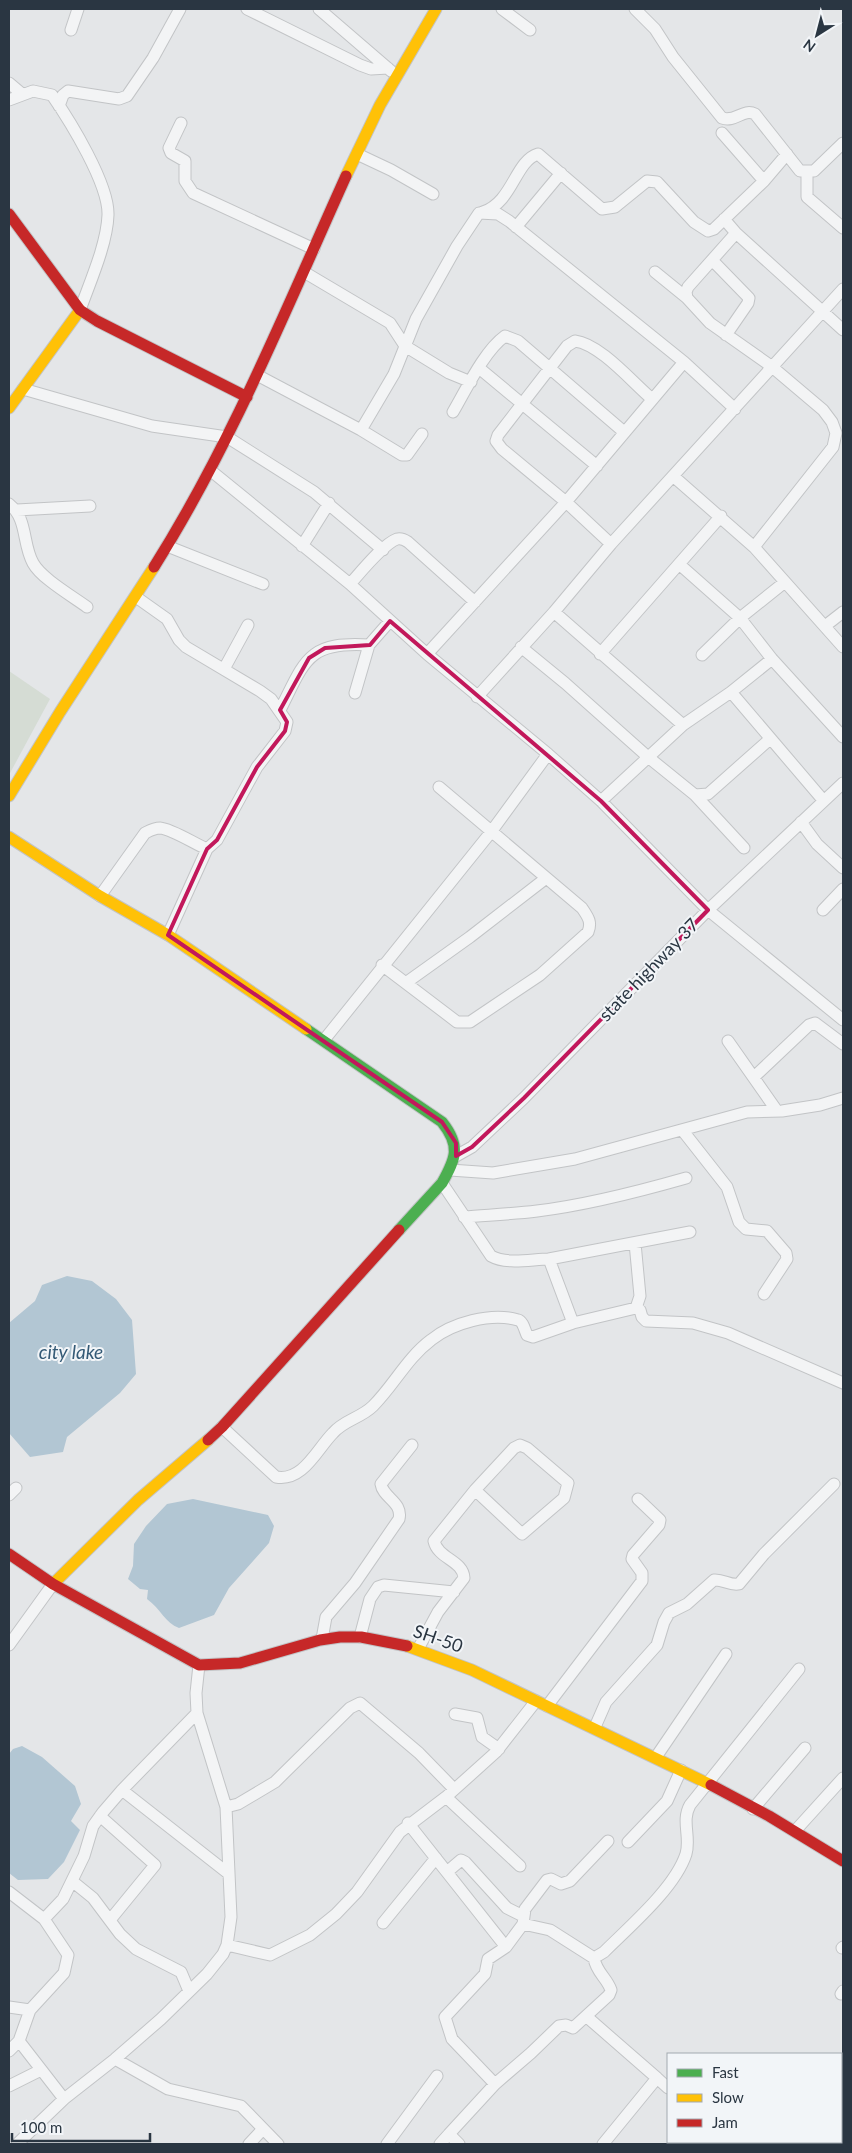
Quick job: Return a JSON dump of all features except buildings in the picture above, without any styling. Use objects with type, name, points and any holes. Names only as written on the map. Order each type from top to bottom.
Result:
[{"type":"main road","points":[[9,796],[36,747],[136,597],[210,470],[247,397],[392,72],[436,9]]},
{"type":"main road","points":[[9,214],[80,310],[97,321],[247,397]]},
{"type":"main road","points":[[10,406],[80,310]]},
{"type":"main road","points":[[9,837],[100,896],[168,935],[324,1040],[442,1122],[450,1130],[456,1143],[456,1156],[442,1183],[222,1427],[138,1500],[53,1584]]},
{"type":"main road","name":"SH-50","points":[[9,1554],[53,1584],[199,1665],[217,1667],[232,1665],[322,1639],[360,1637],[418,1649],[474,1670],[656,1757],[794,1831],[843,1862]]},
{"type":"street","points":[[71,30],[78,9]]},
{"type":"street","points":[[59,106],[68,91],[119,99],[126,96],[154,58],[180,9]]},
{"type":"street","points":[[247,9],[371,70],[392,72]]},
{"type":"street","points":[[319,9],[392,72]]},
{"type":"street","points":[[502,9],[530,30]]},
{"type":"street","points":[[636,9],[655,29],[673,57],[722,118],[734,119],[746,112],[756,114],[800,171],[807,173],[814,171],[843,143]]},
{"type":"street","points":[[9,83],[22,94]]},
{"type":"street","points":[[9,100],[33,91],[52,95],[80,139],[106,196],[108,214],[106,230],[80,310]]},
{"type":"street","points":[[181,123],[169,148],[171,153],[185,161],[185,181],[193,194],[314,249]]},
{"type":"street","points":[[722,133],[764,181]]},
{"type":"street","points":[[356,154],[391,170],[433,194]]},
{"type":"street","points":[[362,430],[394,374],[420,311],[474,217],[497,204],[512,186],[531,156],[538,154],[602,209],[615,207],[651,180],[662,186],[703,229],[708,231],[714,229],[764,181],[787,154]]},
{"type":"street","points":[[516,227],[562,173]]},
{"type":"street","points":[[807,173],[807,197],[843,228]]},
{"type":"street","points":[[479,214],[498,214],[516,227],[684,362],[735,409]]},
{"type":"street","points":[[724,219],[843,330]]},
{"type":"street","points":[[687,298],[686,292],[688,287],[736,232]]},
{"type":"street","points":[[712,260],[749,298],[748,303],[726,335]]},
{"type":"street","points":[[304,272],[390,323],[405,346],[449,373],[471,382]]},
{"type":"street","points":[[655,272],[687,298],[726,335],[771,366],[823,410],[832,422],[836,433],[833,447],[754,547]]},
{"type":"street","points":[[477,697],[554,612],[611,544],[843,289]]},
{"type":"street","points":[[453,412],[479,368],[499,340],[505,336],[518,341],[624,432]]},
{"type":"street","points":[[611,544],[566,502],[498,445],[498,435],[522,403],[552,369],[567,346],[575,341],[585,342],[652,399]]},
{"type":"street","points":[[427,654],[566,502],[684,362]]},
{"type":"street","points":[[479,368],[597,466]]},
{"type":"street","points":[[257,375],[362,430],[402,455],[407,455],[422,434]]},
{"type":"street","points":[[23,390],[152,426],[227,437],[314,492],[383,550]]},
{"type":"street","points":[[210,470],[350,584],[477,697],[548,754],[601,801],[708,910],[843,1020]]},
{"type":"street","points":[[673,476],[721,516],[754,547],[843,647]]},
{"type":"street","points":[[302,546],[329,503]]},
{"type":"street","points":[[13,507],[90,506]]},
{"type":"street","points":[[13,507],[21,516],[29,554],[36,568],[86,607]]},
{"type":"street","points":[[600,654],[721,516]]},
{"type":"street","points":[[350,584],[396,539],[408,542],[476,602]]},
{"type":"street","points":[[167,546],[263,584]]},
{"type":"street","points":[[679,564],[740,618],[772,659],[843,737]]},
{"type":"street","points":[[702,655],[740,618],[785,582]]},
{"type":"street","points":[[136,597],[167,619],[186,647],[260,691],[280,710],[287,722],[285,731],[258,767],[217,840],[207,849],[168,935]]},
{"type":"street","points":[[554,612],[683,726]]},
{"type":"street","points":[[825,626],[843,612]]},
{"type":"street","points":[[355,693],[369,645],[390,621]]},
{"type":"street","points":[[224,669],[248,625]]},
{"type":"street","points":[[280,710],[294,680],[309,658],[318,650],[349,643],[369,645]]},
{"type":"street","points":[[521,648],[566,683],[648,757],[695,795],[744,848]]},
{"type":"street","points":[[601,801],[683,726],[731,692],[772,659]]},
{"type":"street","points":[[731,692],[823,800]]},
{"type":"street","points":[[695,795],[708,794],[770,739]]},
{"type":"street","points":[[324,1040],[382,965],[491,832],[548,754]]},
{"type":"street","name":"state highway 37","points":[[456,1156],[472,1147],[524,1098],[708,910],[843,783]]},
{"type":"street","points":[[382,965],[407,982],[457,1022],[470,1022],[540,975],[588,932],[591,925],[589,918],[582,908],[545,879],[440,787]]},
{"type":"street","points":[[801,822],[817,844],[843,868]]},
{"type":"street","points":[[100,896],[145,833],[151,830],[159,828],[166,830],[207,849]]},
{"type":"street","points":[[407,982],[470,937],[545,879]]},
{"type":"street","points":[[823,910],[843,889]]},
{"type":"street","points":[[754,1078],[809,1026],[815,1023],[843,1044]]},
{"type":"street","points":[[728,1041],[777,1111]]},
{"type":"street","points":[[450,1170],[493,1173],[517,1170],[576,1159],[747,1112],[820,1106],[843,1098]]},
{"type":"street","points":[[683,1130],[726,1187],[739,1222],[746,1229],[767,1230],[786,1253],[787,1259],[764,1294]]},
{"type":"street","points":[[464,1216],[537,1211],[644,1190],[686,1178]]},
{"type":"street","points":[[442,1183],[485,1249],[497,1260],[549,1259],[690,1232]]},
{"type":"street","points":[[635,1243],[640,1296],[636,1308]]},
{"type":"street","points":[[549,1259],[573,1323]]},
{"type":"street","points":[[222,1427],[276,1477],[292,1476],[303,1469],[344,1422],[366,1413],[405,1365],[431,1340],[446,1331],[492,1317],[518,1320],[522,1323],[527,1335],[533,1338],[573,1323],[636,1308]]},
{"type":"street","points":[[636,1308],[640,1310],[642,1317],[646,1321],[693,1323],[728,1333],[843,1383]]},
{"type":"street","points":[[322,1639],[326,1617],[355,1583],[399,1519],[398,1507],[381,1488],[380,1484],[412,1445]]},
{"type":"street","points":[[418,1649],[438,1612],[462,1582],[464,1573],[461,1568],[440,1553],[434,1542],[475,1490],[514,1448],[520,1445],[527,1448],[568,1483],[564,1498],[522,1534],[475,1490]]},
{"type":"street","points":[[595,1727],[606,1702],[656,1645],[669,1613],[688,1604],[714,1580],[733,1585],[739,1584],[764,1554],[834,1484]]},
{"type":"street","points":[[547,1706],[642,1581],[642,1573],[632,1559],[633,1555],[659,1525],[660,1520],[638,1499]]},
{"type":"street","points":[[9,1645],[53,1584]]},
{"type":"street","points":[[360,1637],[370,1599],[378,1587],[384,1585],[454,1592]]},
{"type":"street","points":[[656,1757],[726,1654]]},
{"type":"street","points":[[17,2144],[64,2099],[115,2060],[189,1991],[217,1962],[227,1944],[231,1917],[226,1807],[197,1713],[196,1689],[199,1665]]},
{"type":"street","points":[[594,1958],[604,1952],[666,1888],[687,1852],[684,1820],[686,1812],[706,1784],[799,1670]]},
{"type":"street","points":[[227,1944],[270,1954],[310,1936],[358,1892],[408,1823],[450,1793],[499,1748],[536,1701]]},
{"type":"street","points":[[226,1807],[238,1804],[275,1782],[350,1708],[360,1703],[418,1753],[450,1793],[520,1866]]},
{"type":"street","points":[[44,1919],[64,1899],[84,1856],[93,1826],[100,1816],[122,1790],[197,1713]]},
{"type":"street","points":[[455,1714],[477,1718],[482,1737],[499,1748]]},
{"type":"street","points":[[753,1809],[805,1748]]},
{"type":"street","points":[[628,1842],[667,1801],[681,1770]]},
{"type":"street","points":[[794,1831],[843,1778]]},
{"type":"street","points":[[122,1790],[229,1874]]},
{"type":"street","points":[[100,1816],[155,1865],[110,1920]]},
{"type":"street","points":[[408,1823],[506,1947]]},
{"type":"street","points":[[495,2084],[452,2039],[445,2017],[485,1974],[488,1959],[506,1947],[523,1920],[527,1905],[547,1880],[550,1879],[561,1884],[570,1881],[608,1841]]},
{"type":"street","points":[[383,1923],[436,1858]]},
{"type":"street","points":[[440,2144],[495,2084],[532,2053],[559,2026],[566,2025],[573,2028],[587,2017],[611,1990],[597,1970],[594,1958],[550,1930],[523,1920],[507,1908],[465,1862],[462,1860],[447,1872]]},
{"type":"street","points":[[72,1881],[93,1898],[120,1934],[136,1949],[181,1972],[189,1991]]},
{"type":"street","points":[[9,1892],[44,1919],[68,1955],[64,1973],[30,2010],[18,2041],[9,2051]]},
{"type":"street","points":[[9,2007],[30,2010]]},
{"type":"street","points":[[587,2017],[667,2087]]},
{"type":"street","points":[[18,2041],[64,2099]]},
{"type":"street","points":[[115,2060],[168,2089],[240,2106],[278,2144]]},
{"type":"street","points":[[9,2086],[42,2070]]},
{"type":"street","points":[[387,2144],[437,2076]]},
{"type":"street","points":[[603,2144],[657,2078]]},
{"type":"street","points":[[249,2144],[262,2129]]},
{"type":"street","points":[[449,2134],[458,2144]]},
{"type":"highlighted area","points":[[390,621],[601,801],[708,910],[524,1098],[472,1147],[456,1156],[456,1143],[442,1122],[168,935],[207,849],[217,840],[257,767],[285,731],[287,722],[280,710],[309,658],[325,648],[370,645]]},
{"type":"shaded area","points":[[9,671],[50,699],[9,775]]},
{"type":"water","name":"city lake","points":[[67,1276],[92,1281],[116,1299],[132,1320],[136,1374],[120,1393],[67,1437],[63,1452],[30,1457],[9,1433],[9,1323],[35,1301],[42,1285]]},
{"type":"water","points":[[193,1499],[268,1515],[274,1526],[269,1543],[229,1588],[214,1615],[179,1628],[170,1623],[147,1599],[148,1590],[140,1589],[128,1579],[133,1566],[134,1544],[146,1526],[167,1504]]},
{"type":"water","points":[[22,1746],[42,1757],[75,1786],[81,1804],[71,1821],[80,1830],[64,1862],[48,1879],[18,1880],[9,1873],[9,1754],[13,1749]]},
{"type":"traffic: fast","points":[[306,1029],[442,1122],[452,1138],[454,1145],[453,1159],[442,1183],[399,1230]]},
{"type":"traffic: slow","points":[[346,176],[380,105],[436,9]]},
{"type":"traffic: slow","points":[[9,408],[80,310]]},
{"type":"traffic: slow","points":[[9,796],[60,712],[154,567]]},
{"type":"traffic: slow","points":[[9,837],[100,896],[168,935],[306,1029]]},
{"type":"traffic: slow","points":[[53,1584],[138,1500],[208,1440]]},
{"type":"traffic: slow","points":[[407,1646],[472,1670],[711,1785]]},
{"type":"traffic: jam","points":[[154,567],[182,520],[233,424],[257,375],[346,176]]},
{"type":"traffic: jam","points":[[9,214],[80,310],[97,321],[247,397]]},
{"type":"traffic: jam","points":[[208,1440],[222,1427],[399,1230]]},
{"type":"traffic: jam","points":[[9,1554],[53,1584],[199,1665],[240,1663],[320,1640],[340,1637],[361,1637],[407,1646]]},
{"type":"traffic: jam","points":[[711,1785],[769,1816],[843,1861]]}]
